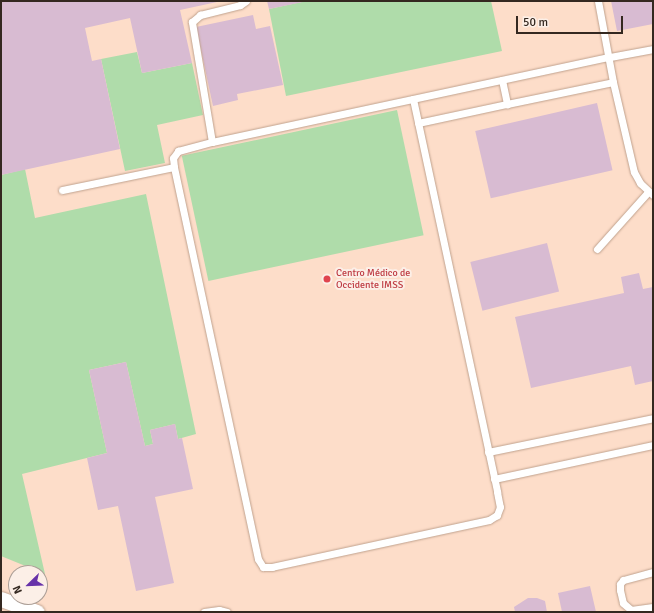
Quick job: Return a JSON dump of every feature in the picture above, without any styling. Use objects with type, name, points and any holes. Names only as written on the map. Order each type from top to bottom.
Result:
[{"type":"street","points":[[1,599],[37,612]]},
{"type":"lane","points":[[212,142],[192,22],[200,15],[240,5],[246,1]]},
{"type":"lane","points":[[597,249],[650,193],[640,183],[634,172],[613,82],[610,57],[598,1]]},
{"type":"lane","points":[[412,99],[500,507],[497,515],[489,520],[272,567],[263,567],[258,559],[174,167],[173,158],[178,151],[212,142],[412,99],[653,49]]},
{"type":"lane","points":[[502,80],[507,104]]},
{"type":"lane","points":[[418,123],[613,82]]},
{"type":"lane","points":[[62,190],[174,167]]},
{"type":"lane","points":[[488,452],[653,418]]},
{"type":"lane","points":[[494,479],[653,445]]},
{"type":"lane","points":[[653,572],[623,580],[620,584],[623,603],[630,610],[653,607]]},
{"type":"lane","points":[[204,612],[219,610],[226,612]]},
{"type":"green space","points":[[306,1],[491,1],[502,51],[286,96],[269,9]]},
{"type":"green space","points":[[137,52],[142,73],[192,63],[203,115],[157,125],[165,163],[125,171],[101,59]]},
{"type":"green space","points":[[397,110],[424,235],[208,281],[182,156]]},
{"type":"green space","points":[[25,169],[35,218],[146,194],[196,434],[178,439],[175,424],[150,430],[153,444],[145,446],[126,362],[89,370],[107,453],[22,474],[43,565],[23,565],[1,556],[1,175]]},
{"type":"building","points":[[1,1],[217,2],[180,10],[192,63],[142,73],[130,18],[85,28],[92,61],[101,59],[120,149],[1,175]]},
{"type":"building","points":[[267,1],[303,1],[303,2],[269,9]]},
{"type":"building","points":[[611,1],[653,1],[653,24],[617,31]]},
{"type":"building","points":[[253,15],[256,29],[270,26],[283,85],[237,94],[238,100],[213,106],[196,27]]},
{"type":"building","points":[[597,103],[613,170],[491,198],[475,131]]},
{"type":"building","points":[[547,243],[559,292],[482,311],[470,262]]},
{"type":"building","points":[[639,273],[643,289],[653,287],[653,381],[635,385],[631,366],[531,388],[515,317],[624,293],[621,277]]},
{"type":"building","points":[[126,362],[145,446],[153,444],[150,430],[175,424],[178,439],[182,438],[193,489],[155,497],[174,583],[136,591],[118,506],[98,510],[87,458],[107,453],[89,370]]},
{"type":"building","points":[[590,586],[596,612],[562,612],[558,593]]},
{"type":"building","points":[[528,598],[537,598],[545,601],[547,612],[515,612],[514,607]]},
{"type":"place","name":"Centro Médico de Occidente IMSS","points":[[327,279]]}]
